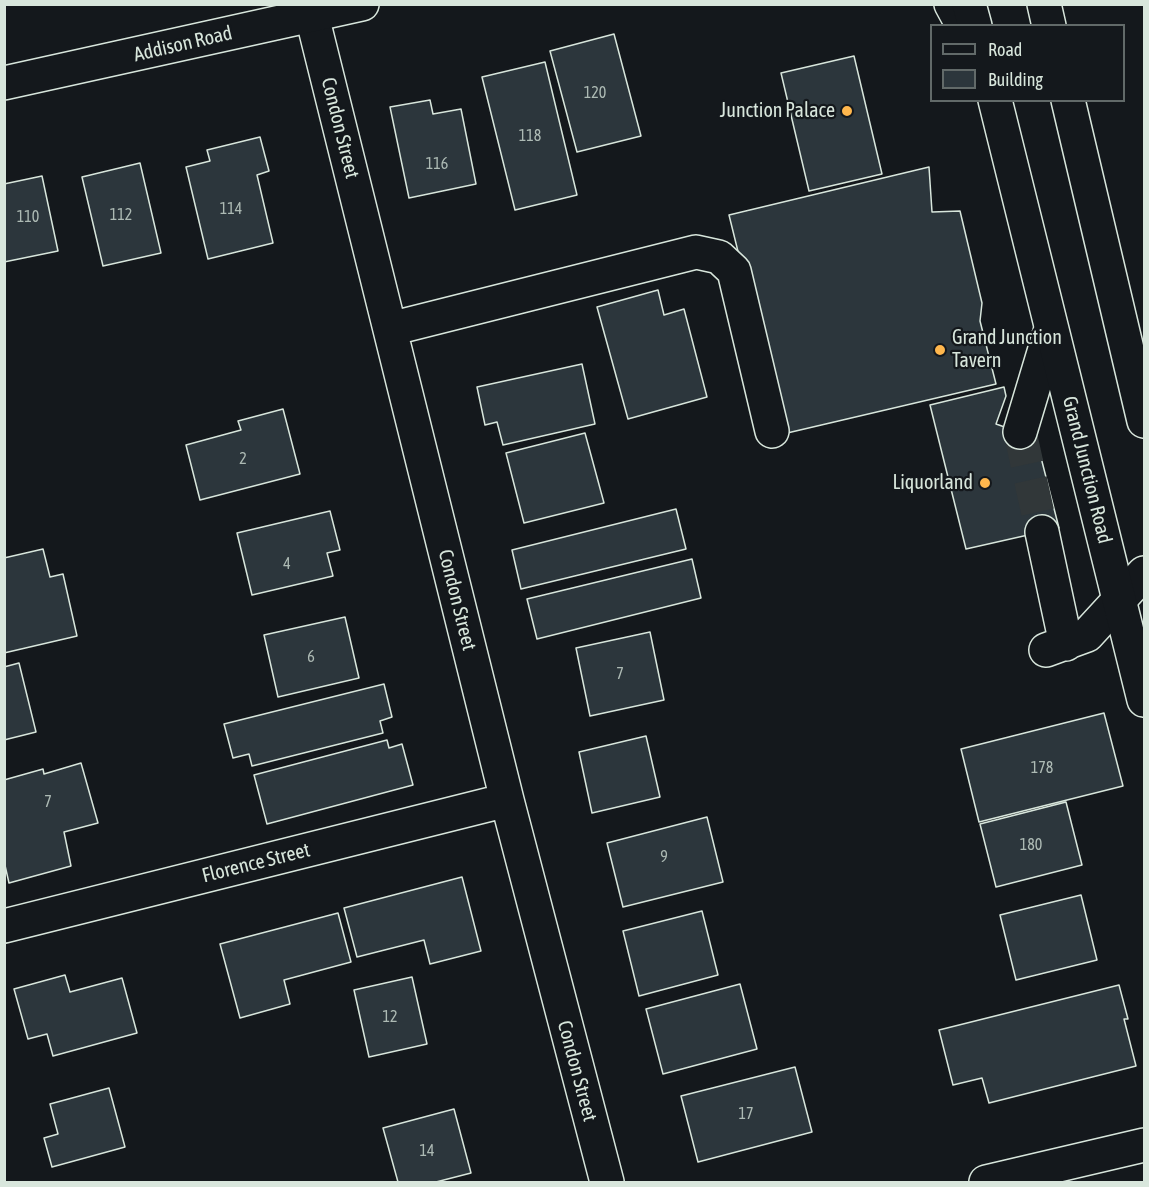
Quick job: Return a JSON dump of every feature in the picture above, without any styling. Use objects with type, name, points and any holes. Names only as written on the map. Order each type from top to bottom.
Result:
[{"type":"main road","name":"Addison Road","points":[[4,83],[265,14],[312,16],[362,4]]},
{"type":"main road","points":[[951,4],[962,24]]},
{"type":"main road","points":[[969,4],[974,24]]},
{"type":"main road","points":[[1044,4],[1049,24]]},
{"type":"main road","name":"Condon Street","points":[[312,16],[507,800],[607,1182]]},
{"type":"main road","points":[[990,102],[1015,176]]},
{"type":"main road","name":"Grand Junction Road","points":[[996,102],[1144,700]]},
{"type":"main road","points":[[1068,102],[1144,421]]},
{"type":"main road","points":[[390,329],[696,252],[720,257],[734,271],[772,431]]},
{"type":"main road","points":[[1020,432],[1052,328]]},
{"type":"main road","points":[[1042,532],[1056,647],[1087,636],[1144,573]]},
{"type":"main road","name":"Florence Street","points":[[4,926],[507,800]]},
{"type":"main road","points":[[986,1182],[1144,1145]]},
{"type":"building","points":[[614,34],[641,136],[577,152],[550,51]]},
{"type":"building","points":[[854,56],[882,174],[809,191],[781,73]]},
{"type":"building","points":[[545,62],[577,195],[515,210],[482,77]]},
{"type":"building","points":[[430,100],[433,114],[461,109],[476,184],[409,198],[390,107]]},
{"type":"building","points":[[260,137],[269,171],[257,175],[273,243],[208,259],[186,167],[210,161],[207,150]]},
{"type":"building","points":[[140,163],[161,253],[103,266],[82,177]]},
{"type":"building","points":[[929,167],[932,212],[960,211],[982,303],[980,321],[996,384],[783,434],[729,215]]},
{"type":"building","points":[[42,176],[58,251],[4,262],[4,184]]},
{"type":"building","points":[[658,290],[664,315],[684,309],[707,397],[628,419],[597,307]]},
{"type":"building","points":[[582,364],[595,424],[503,445],[497,422],[485,425],[477,387]]},
{"type":"building","points":[[1004,387],[1006,396],[996,424],[1036,438],[1059,528],[966,549],[930,405]]},
{"type":"building","points":[[283,409],[300,474],[200,500],[186,445],[241,430],[238,421]]},
{"type":"building","points":[[585,433],[604,503],[524,523],[506,453]]},
{"type":"building","points":[[676,509],[686,549],[521,589],[512,550]]},
{"type":"building","points":[[330,511],[340,550],[327,553],[333,576],[252,595],[237,533]]},
{"type":"building","points":[[43,549],[50,577],[63,574],[77,636],[4,653],[4,558]]},
{"type":"building","points":[[692,559],[701,598],[537,639],[527,599]]},
{"type":"building","points":[[345,617],[359,678],[278,697],[264,635]]},
{"type":"building","points":[[650,632],[664,700],[590,716],[576,648]]},
{"type":"building","points":[[19,663],[36,732],[4,740],[4,667]]},
{"type":"building","points":[[384,684],[392,717],[380,721],[383,733],[252,766],[249,754],[233,758],[224,724]]},
{"type":"building","points":[[1104,713],[1123,786],[979,822],[961,749]]},
{"type":"building","points":[[646,736],[660,797],[592,813],[579,752]]},
{"type":"building","points":[[387,740],[389,748],[402,744],[413,785],[267,824],[254,775]]},
{"type":"building","points":[[81,763],[98,823],[64,832],[71,866],[9,883],[4,861],[4,780],[43,769],[44,774]]},
{"type":"building","points":[[1066,802],[1082,865],[996,887],[980,824]]},
{"type":"building","points":[[707,817],[723,882],[623,907],[607,843]]},
{"type":"building","points":[[462,877],[481,951],[430,964],[424,940],[357,957],[344,908]]},
{"type":"building","points":[[1081,895],[1097,960],[1016,980],[1000,915]]},
{"type":"building","points":[[702,911],[718,975],[639,996],[623,931]]},
{"type":"building","points":[[338,913],[351,962],[284,980],[290,1004],[240,1018],[220,944]]},
{"type":"building","points":[[65,975],[70,992],[122,978],[137,1033],[53,1056],[47,1034],[28,1039],[14,989]]},
{"type":"building","points":[[412,977],[427,1044],[369,1057],[354,990]]},
{"type":"building","points":[[740,984],[757,1049],[663,1074],[646,1009]]},
{"type":"building","points":[[1119,985],[1128,1019],[1124,1019],[1136,1066],[989,1103],[982,1078],[953,1085],[939,1030]]},
{"type":"building","points":[[795,1067],[812,1132],[698,1162],[681,1096]]},
{"type":"building","points":[[109,1088],[125,1147],[52,1167],[44,1138],[58,1134],[50,1104]]},
{"type":"building","points":[[454,1109],[471,1173],[436,1182],[398,1182],[383,1128]]},
{"type":"tunnel","points":[[1020,432],[1042,532]]},
{"type":"place","name":"Junction Palace","points":[[847,111]]},
{"type":"place","name":"Grand Junction Tavern","points":[[940,350]]},
{"type":"place","name":"Liquorland","points":[[985,483]]}]
